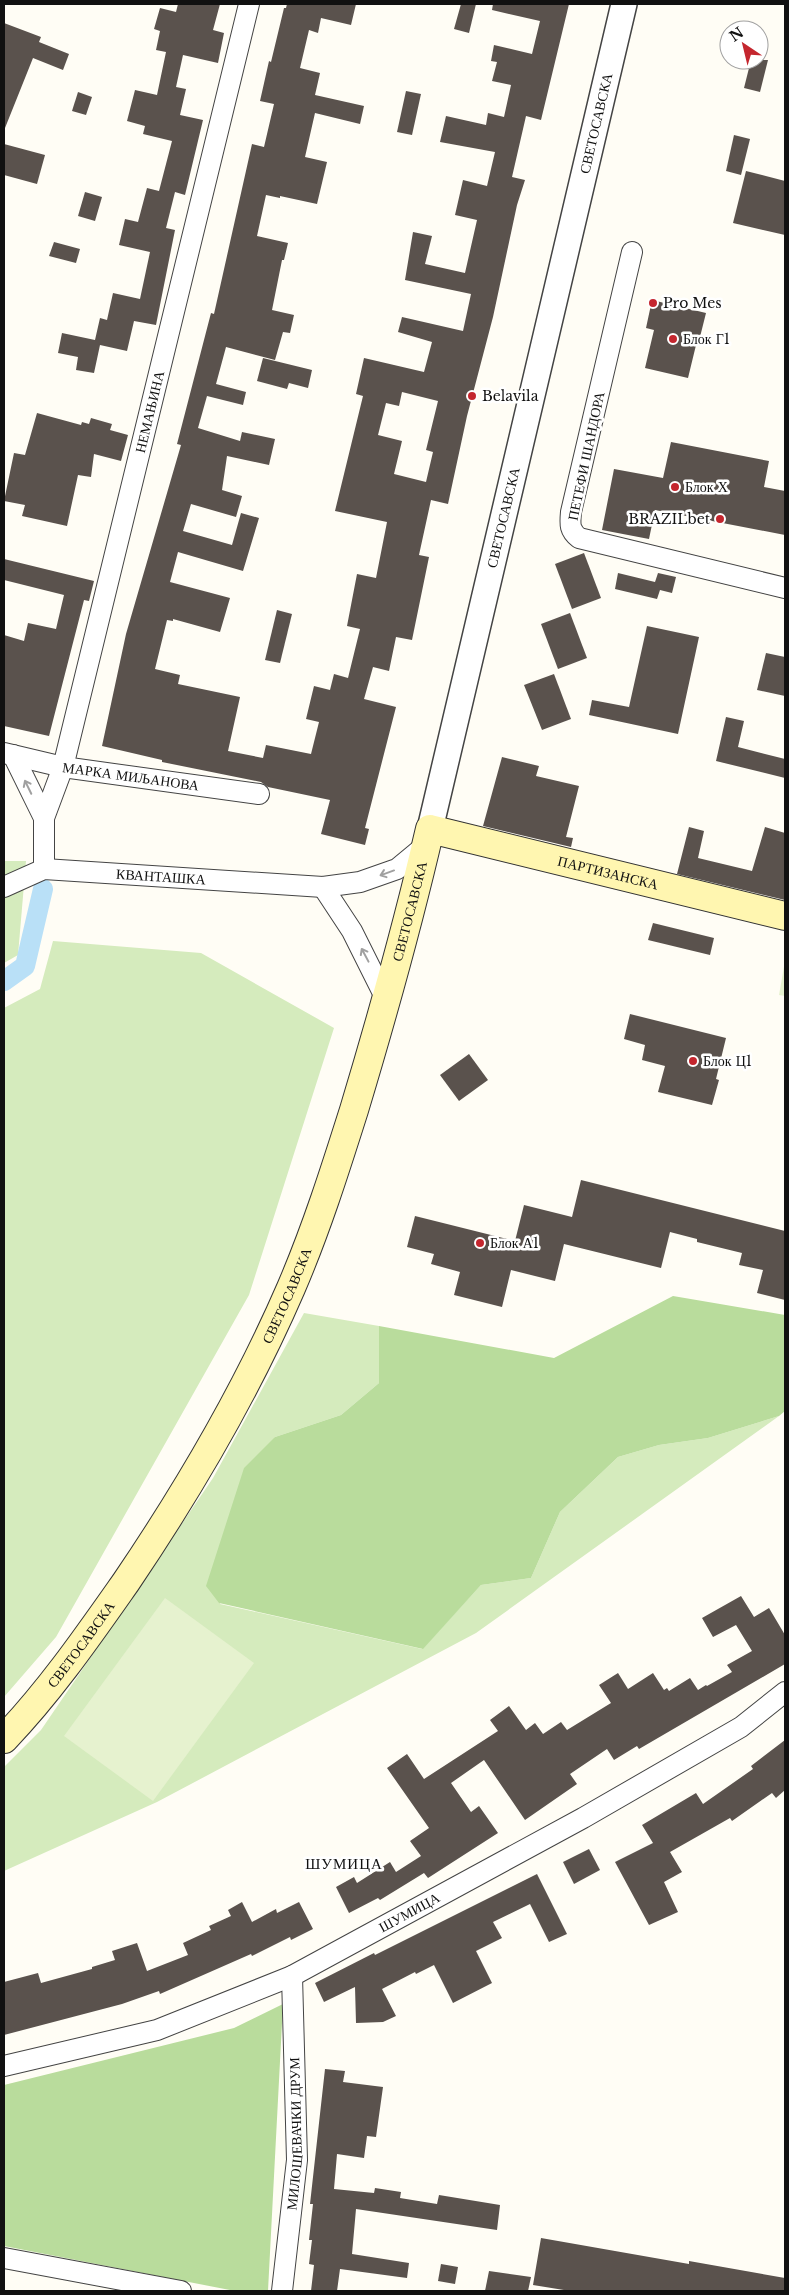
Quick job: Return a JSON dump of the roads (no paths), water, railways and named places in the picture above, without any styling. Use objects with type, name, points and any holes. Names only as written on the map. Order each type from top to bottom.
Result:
[{"type":"main road","name":"ПАРТИЗАНСКА","points":[[428,837],[785,916]]},
{"type":"main road","name":"СВЕТОСАВСКА","points":[[4,1739],[70,1662],[143,1556],[189,1484],[242,1390],[291,1287],[318,1221],[335,1170],[386,999],[412,905],[428,837]]},
{"type":"street","name":"НЕМАЊИНА","points":[[44,869],[44,818],[63,767],[249,4]]},
{"type":"street","name":"СВЕТОСАВСКА","points":[[428,837],[624,4]]},
{"type":"street","name":"ПЕТЕФИ ШАНДОРА","points":[[632,252],[571,512],[570,523],[572,532],[579,538],[785,588]]},
{"type":"street","name":"НЕМАЊИНА","points":[[8,754],[44,818]]},
{"type":"street","name":"МАРКА МИЉАНОВА","points":[[8,754],[63,767],[259,794]]},
{"type":"street","name":"КВАНТАШКА","points":[[4,887],[44,869],[323,887],[360,882],[396,869],[428,837]]},
{"type":"street","points":[[323,887],[352,931],[386,999]]},
{"type":"street","name":"ШУМИЦА","points":[[4,2066],[156,2030],[292,1976],[583,1818],[733,1732],[785,1692]]},
{"type":"street","name":"МИЛОШЕВАЧКИ ДРУМ","points":[[282,2291],[297,2160],[292,1976]]},
{"type":"street","points":[[4,2258],[180,2291]]},
{"type":"waterway","points":[[4,981],[25,966],[43,889]]},
{"type":"place","name":"Pro Mes","points":[[653,303]]},
{"type":"place","name":"Блок Г1","points":[[673,339]]},
{"type":"place","name":"Belavila","points":[[472,396]]},
{"type":"place","name":"Блок Х","points":[[675,487]]},
{"type":"place","name":"BRAZILbet","points":[[720,519]]},
{"type":"place","name":"Блок Ц1","points":[[693,1061]]},
{"type":"place","name":"Блок А1","points":[[480,1243]]},
{"type":"district","name":"ШУМИЦА","points":[[344,1864]]}]
